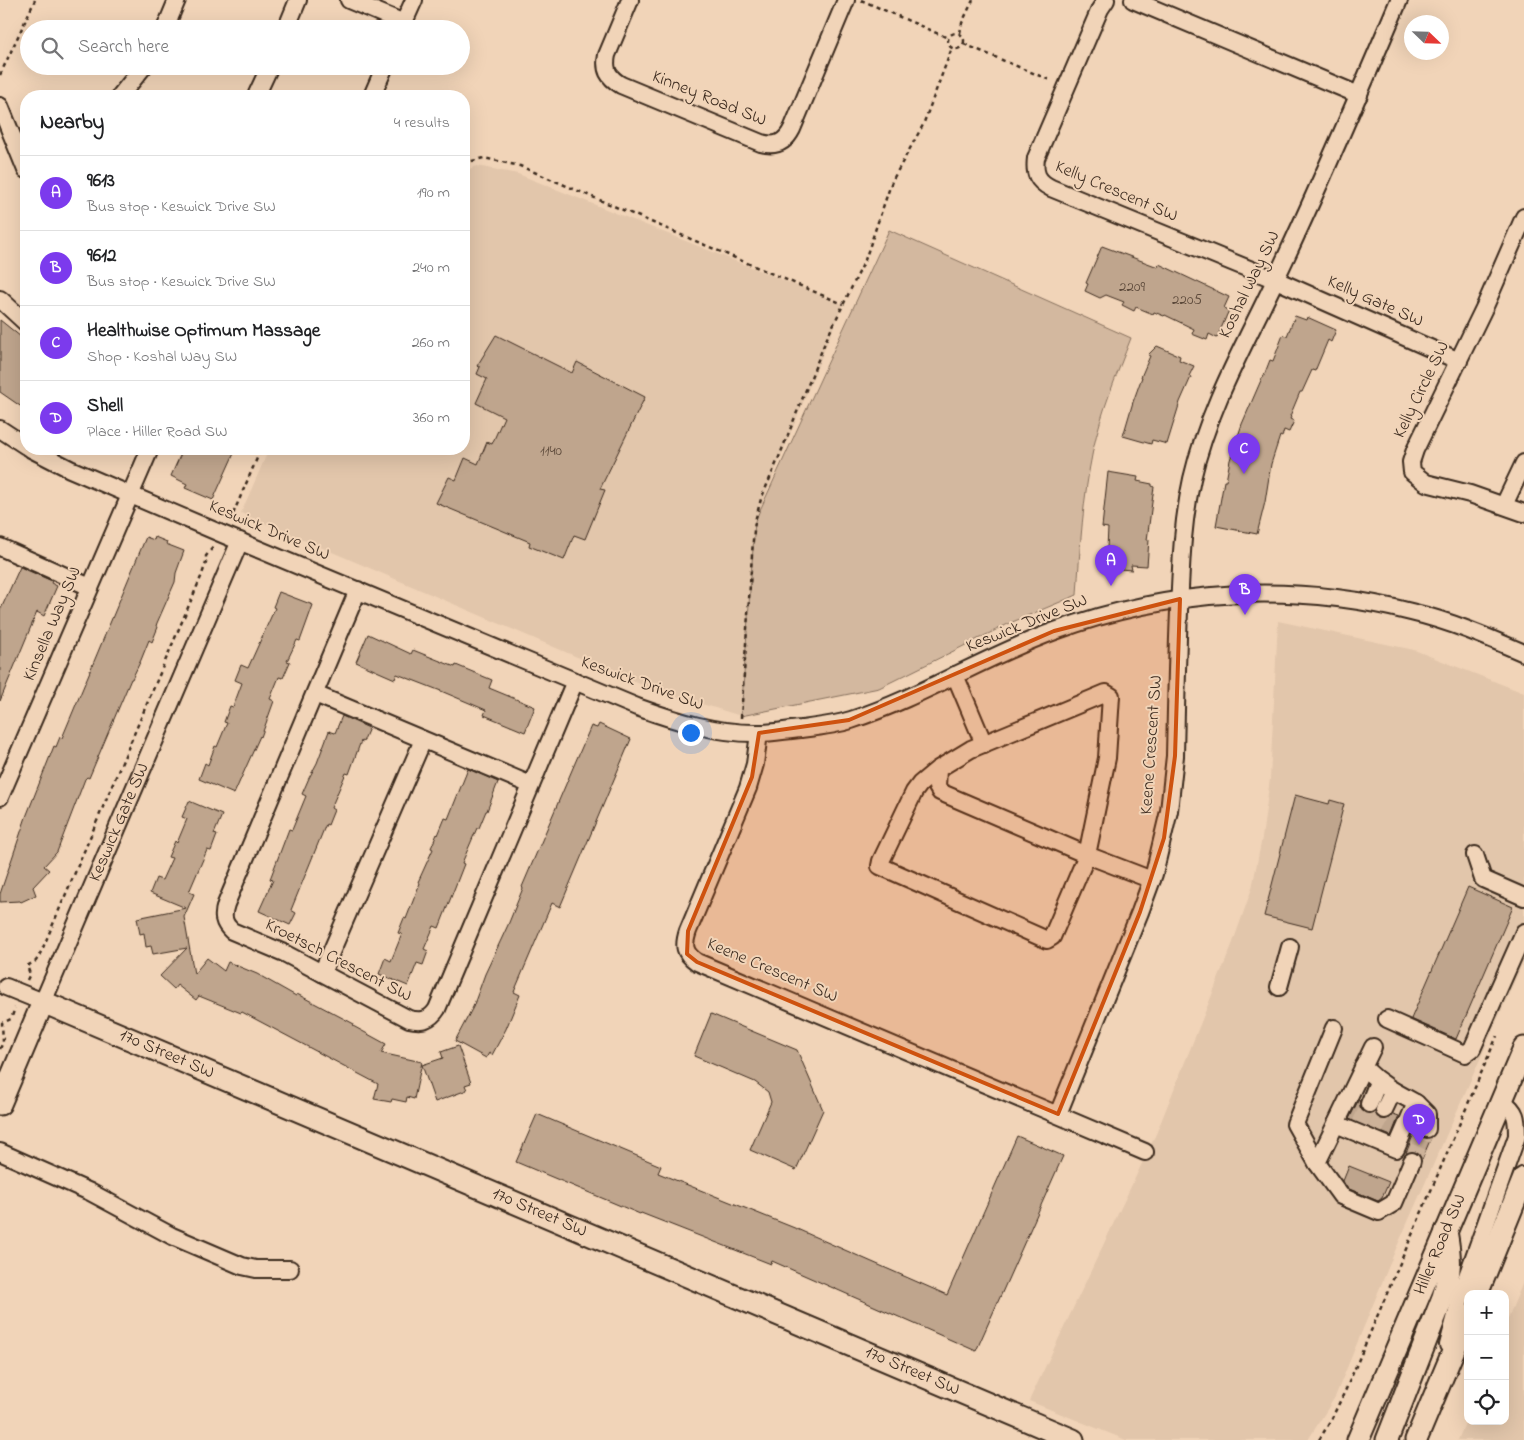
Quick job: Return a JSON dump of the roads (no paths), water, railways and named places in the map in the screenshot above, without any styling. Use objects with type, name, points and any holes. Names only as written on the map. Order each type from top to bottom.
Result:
[{"type":"main road","name":"Keswick Gate SW","points":[[0,1104],[43,1002]]},
{"type":"main road","name":"170 Street SW","points":[[43,1002],[1073,1440]]},
{"type":"main road","name":"Hiller Road SW","points":[[1358,1440],[1524,1048]]},
{"type":"main road","points":[[1479,1290],[1524,1178]]},
{"type":"main road","points":[[1387,1440],[1444,1297],[1448,1282],[1450,1255],[1446,1231]]},
{"type":"main road","points":[[1416,1440],[1464,1326]]},
{"type":"main road","points":[[1346,1440],[1372,1407]]},
{"type":"street","points":[[169,20],[177,0]]},
{"type":"street","points":[[290,20],[298,0]]},
{"type":"street","points":[[349,0],[390,20]]},
{"type":"street","points":[[405,20],[414,0]]},
{"type":"street","name":"Kinney Road SW","points":[[630,0],[607,55],[605,64],[607,73],[611,78],[621,85],[761,143],[774,146],[785,140],[792,130],[846,0]]},
{"type":"street","name":"Kelly Crescent SW","points":[[1106,0],[1100,9],[1036,158],[1035,168],[1039,180],[1051,188],[1276,280]]},
{"type":"street","points":[[1134,0],[1359,96]]},
{"type":"street","name":"Koshal Way SW","points":[[1180,599],[1182,539],[1190,490],[1198,453],[1210,418],[1222,388],[1276,280],[1326,172],[1399,0]]},
{"type":"street","points":[[125,90],[137,75]]},
{"type":"street","points":[[259,90],[266,75]]},
{"type":"street","points":[[375,90],[381,75]]},
{"type":"street","points":[[0,106],[20,155]]},
{"type":"street","name":"Kelly Circle SW","points":[[1524,217],[1490,295],[1415,450],[1411,462],[1412,472],[1426,483],[1470,494],[1524,512]]},
{"type":"street","name":"Kelly Gate SW","points":[[1276,280],[1458,361]]},
{"type":"street","points":[[0,298],[20,317]]},
{"type":"street","points":[[0,429],[20,442]]},
{"type":"street","name":"Keswick Drive SW","points":[[43,455],[70,469],[240,542],[575,681],[662,716],[700,727],[759,733],[819,727],[849,720],[880,709],[1054,631],[1133,608],[1180,599],[1231,593],[1294,594],[1361,601],[1412,612],[1438,620],[1524,653]]},
{"type":"street","name":"Kinsella Way SW","points":[[0,797],[147,455]]},
{"type":"street","points":[[1504,505],[1524,463]]},
{"type":"street","name":"Keswick Gate SW","points":[[43,1002],[240,542]]},
{"type":"street","points":[[0,547],[90,587]]},
{"type":"street","name":"Kroetsch Crescent SW","points":[[358,590],[223,913],[226,926],[232,931],[284,953],[409,1019],[422,1021],[433,1015],[575,681]]},
{"type":"street","name":"Keene Crescent SW","points":[[1058,1114],[1140,912],[1152,880],[1164,838],[1173,786],[1180,599]]},
{"type":"street","points":[[955,675],[984,744]]},
{"type":"street","points":[[1106,693],[1111,696],[1107,758],[1087,855],[1052,937],[1047,940],[880,866],[914,792],[920,784],[938,769],[970,749],[984,744],[1106,693]]},
{"type":"street","points":[[314,694],[531,785]]},
{"type":"street","name":"Keene Crescent SW","points":[[759,733],[752,777],[688,931],[685,941],[687,954],[697,962],[1145,1152]]},
{"type":"street","points":[[322,973],[423,740]]},
{"type":"street","points":[[938,769],[937,787],[940,792],[1087,855],[1152,880]]},
{"type":"street","points":[[1475,856],[1483,879],[1524,897]]},
{"type":"street","points":[[1387,1019],[1465,1054],[1472,1049],[1524,932]]},
{"type":"street","points":[[1279,987],[1290,946]]},
{"type":"street","name":"170 Street SW","points":[[6,987],[43,1002]]},
{"type":"street","points":[[1334,1028],[1295,1124],[1317,1163],[1342,1196],[1380,1212],[1394,1203],[1412,1161]]},
{"type":"street","points":[[1317,1163],[1374,1046]]},
{"type":"street","points":[[1363,1067],[1378,1082],[1416,1103],[1427,1114],[1427,1129]]},
{"type":"street","points":[[1378,1082],[1376,1107],[1393,1092]]},
{"type":"street","points":[[1436,1393],[1465,1282],[1516,1136],[1517,1121],[1515,1114],[1510,1106],[1501,1100]]},
{"type":"street","points":[[1336,1124],[1366,1131],[1396,1149],[1416,1103]]},
{"type":"street","points":[[0,1152],[90,1192],[172,1236],[242,1266],[256,1269],[290,1269]]},
{"type":"tunnel","points":[[1360,1124],[1369,1104]]},
{"type":"tunnel","points":[[1375,1130],[1384,1110]]},
{"type":"tunnel","points":[[1412,1161],[1427,1129]]},
{"type":"place","name":"Healthwise Optimum Massage","points":[[1244,474]]},
{"type":"place","name":"9613","points":[[1111,586]]},
{"type":"place","name":"9612","points":[[1245,615]]},
{"type":"place","name":"Shell","points":[[1419,1145]]}]
